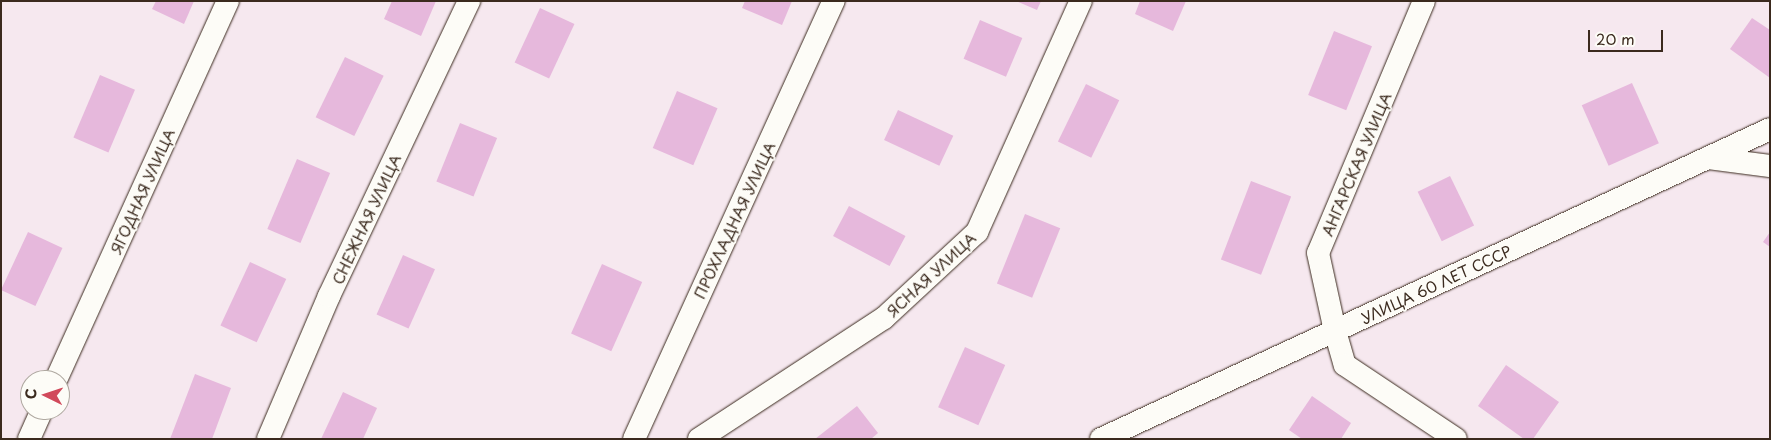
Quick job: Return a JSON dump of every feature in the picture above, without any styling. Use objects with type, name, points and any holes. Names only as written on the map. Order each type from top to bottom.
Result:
[{"type":"street","name":"ЯГОДНАЯ УЛИЦА","points":[[61,370],[228,1]]},
{"type":"street","name":"СНЕЖНАЯ УЛИЦА","points":[[268,439],[329,296],[469,1]]},
{"type":"street","name":"ПРОХЛАДНАЯ УЛИЦА","points":[[634,439],[834,1]]},
{"type":"street","name":"ЯСНАЯ УЛИЦА","points":[[699,439],[884,318],[977,232],[1081,1]]},
{"type":"street","name":"АНГАРСКАЯ УЛИЦА","points":[[1424,1],[1318,253],[1335,330],[1345,365],[1456,439]]},
{"type":"street","name":"УЛИЦА 60 ЛЕТ СССР","points":[[1101,439],[1770,129]]},
{"type":"street","points":[[1708,158],[1770,166]]},
{"type":"street","points":[[29,439],[38,420]]},
{"type":"building","points":[[156,1],[194,1],[184,24],[152,9]]},
{"type":"building","points":[[392,1],[436,1],[421,36],[384,19]]},
{"type":"building","points":[[745,1],[792,1],[782,25],[742,8]]},
{"type":"building","points":[[1016,1],[1041,1],[1037,10]]},
{"type":"building","points":[[1140,1],[1186,1],[1173,31],[1135,14]]},
{"type":"building","points":[[540,8],[574,24],[549,78],[515,62]]},
{"type":"building","points":[[1752,18],[1770,30],[1770,78],[1730,49]]},
{"type":"building","points":[[980,20],[1022,38],[1006,77],[964,59]]},
{"type":"building","points":[[1334,31],[1372,46],[1346,110],[1308,95]]},
{"type":"building","points":[[345,57],[384,76],[354,136],[316,117]]},
{"type":"building","points":[[100,75],[135,90],[108,152],[73,138]]},
{"type":"building","points":[[1632,83],[1659,143],[1609,166],[1582,105]]},
{"type":"building","points":[[1086,84],[1119,100],[1091,158],[1058,142]]},
{"type":"building","points":[[677,91],[718,108],[693,165],[653,148]]},
{"type":"building","points":[[898,110],[953,136],[939,166],[884,140]]},
{"type":"building","points":[[460,123],[497,138],[473,196],[436,181]]},
{"type":"building","points":[[297,159],[330,173],[300,243],[267,229]]},
{"type":"building","points":[[1450,176],[1474,225],[1442,241],[1418,192]]},
{"type":"building","points":[[1251,181],[1291,196],[1261,275],[1221,259]]},
{"type":"building","points":[[849,206],[906,236],[890,266],[833,236]]},
{"type":"building","points":[[1025,214],[1060,228],[1032,298],[997,284]]},
{"type":"building","points":[[28,232],[62,248],[35,306],[1,290]]},
{"type":"building","points":[[1770,232],[1770,247],[1763,242]]},
{"type":"building","points":[[403,255],[435,269],[409,329],[377,314]]},
{"type":"building","points":[[250,262],[286,279],[257,342],[220,325]]},
{"type":"building","points":[[602,264],[642,282],[611,351],[571,333]]},
{"type":"building","points":[[965,347],[1005,365],[978,425],[938,407]]},
{"type":"building","points":[[1506,365],[1559,402],[1533,439],[1524,439],[1478,406]]},
{"type":"building","points":[[195,374],[231,388],[212,439],[170,439]]},
{"type":"building","points":[[343,392],[377,408],[363,439],[321,439]]},
{"type":"building","points":[[1312,396],[1351,423],[1341,439],[1302,439],[1289,430]]},
{"type":"building","points":[[857,406],[878,433],[871,439],[815,439]]}]
